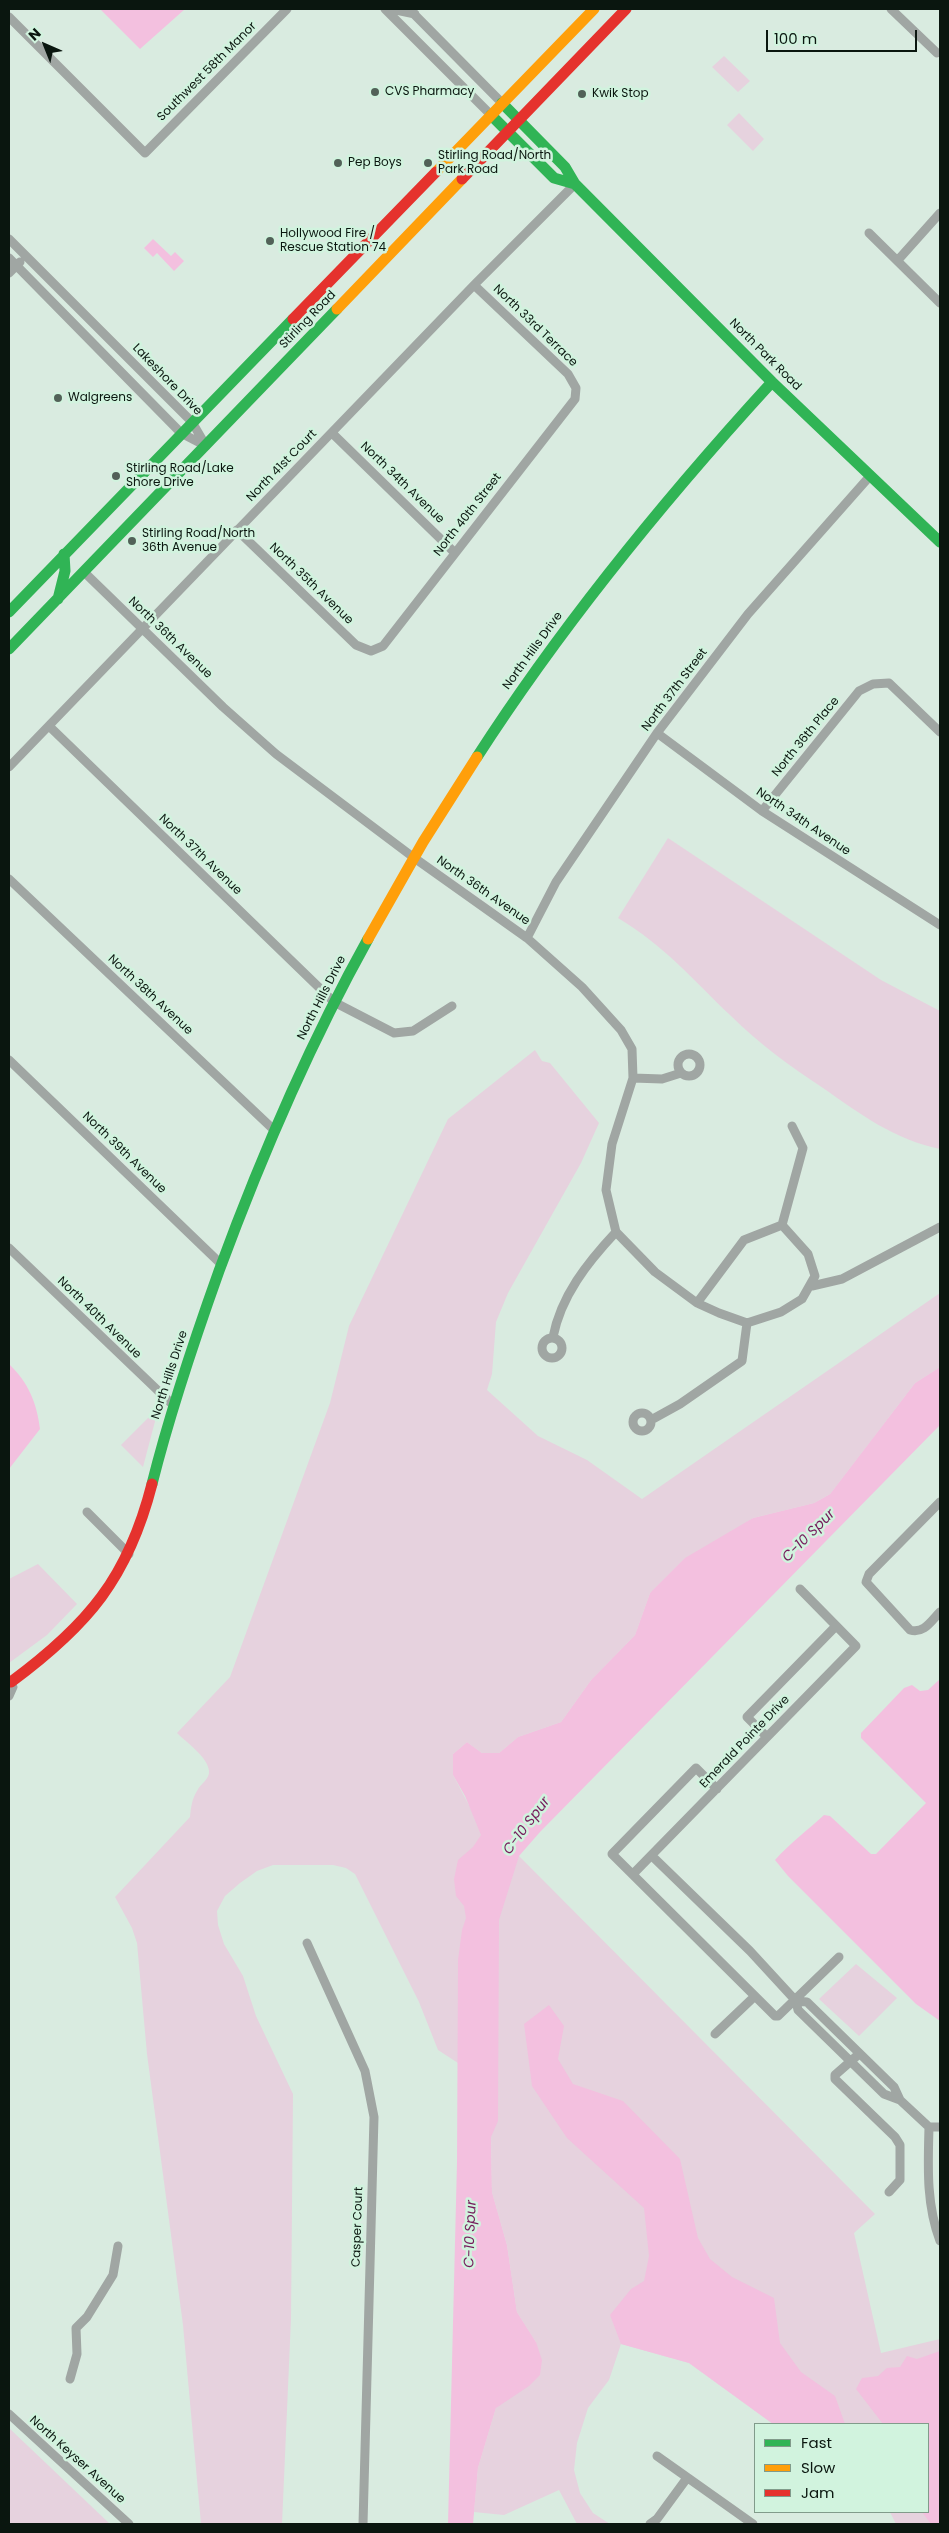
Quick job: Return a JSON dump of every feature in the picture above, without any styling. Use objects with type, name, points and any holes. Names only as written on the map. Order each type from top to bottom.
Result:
[{"type":"street","name":"Southwest 58th Manor","points":[[9,16],[145,153],[287,9]]},
{"type":"street","name":"Stirling Road","points":[[9,612],[594,9]]},
{"type":"street","name":"Stirling Road","points":[[9,650],[626,9]]},
{"type":"street","points":[[892,9],[937,53]]},
{"type":"street","points":[[387,11],[412,12],[502,103]]},
{"type":"street","points":[[387,11],[491,115]]},
{"type":"street","name":"North Park Road","points":[[502,103],[565,167],[575,184],[772,382],[940,542]]},
{"type":"street","name":"North Park Road","points":[[491,115],[554,178],[575,184]]},
{"type":"street","name":"North 41st Court","points":[[9,767],[474,285],[575,184]]},
{"type":"street","points":[[898,260],[940,213]]},
{"type":"street","points":[[869,233],[940,303]]},
{"type":"street","name":"Lakeshore Drive","points":[[9,239],[192,422],[206,446]]},
{"type":"street","points":[[9,273],[26,256]]},
{"type":"street","points":[[9,258],[181,433],[206,446]]},
{"type":"street","name":"North 33rd Terrace","points":[[474,285],[568,374],[576,388]]},
{"type":"street","points":[[58,309],[69,298]]},
{"type":"street","name":"North Hills Drive","points":[[10,1681],[62,1642],[82,1621],[108,1591],[129,1554],[144,1513],[173,1405],[222,1264],[274,1130],[334,1002],[413,857],[483,745],[595,589],[687,476],[772,382]]},
{"type":"street","name":"North 40th Street","points":[[372,651],[383,646],[574,399],[576,388]]},
{"type":"street","name":"North 34th Avenue","points":[[332,433],[454,552]]},
{"type":"street","name":"North 37th Street","points":[[527,938],[556,882],[657,733],[748,614],[870,476]]},
{"type":"street","name":"North 35th Avenue","points":[[238,530],[356,645],[372,651]]},
{"type":"street","points":[[58,599],[65,570],[66,561],[64,554]]},
{"type":"street","name":"North 36th Avenue","points":[[84,572],[223,707],[276,754],[413,857],[527,938],[582,987],[621,1030],[632,1049],[633,1078],[612,1144],[606,1190],[616,1232]]},
{"type":"street","name":"North 36th Place","points":[[762,811],[859,691],[873,684],[889,683],[940,732]]},
{"type":"street","name":"North 37th Avenue","points":[[49,726],[334,1002],[394,1033],[413,1032],[452,1006]]},
{"type":"street","name":"North 34th Avenue","points":[[657,733],[762,811],[940,925]]},
{"type":"street","name":"North 38th Avenue","points":[[9,879],[274,1130]]},
{"type":"street","name":"North 39th Avenue","points":[[9,1060],[222,1264]]},
{"type":"street","points":[[633,1078],[662,1079],[682,1073]]},
{"type":"street","points":[[782,1225],[803,1148],[792,1126]]},
{"type":"street","points":[[697,1302],[744,1240],[782,1225]]},
{"type":"street","points":[[553,1338],[557,1315],[589,1261],[616,1232],[656,1272],[697,1302],[719,1313],[747,1323],[781,1312],[802,1300],[812,1286],[815,1276],[808,1254],[782,1225]]},
{"type":"street","points":[[812,1286],[842,1279],[940,1227]]},
{"type":"street","name":"North 40th Avenue","points":[[9,1248],[173,1405]]},
{"type":"street","points":[[651,1420],[680,1404],[742,1361],[747,1323]]},
{"type":"street","points":[[940,1502],[869,1574],[866,1582],[910,1630],[917,1632],[923,1630],[940,1612]]},
{"type":"street","points":[[87,1512],[129,1554]]},
{"type":"street","points":[[767,1738],[747,1717],[836,1626],[800,1590]]},
{"type":"street","name":"Emerald Pointe Drive","points":[[633,1874],[856,1646],[836,1626]]},
{"type":"street","points":[[9,1696],[13,1690],[10,1681]]},
{"type":"street","points":[[717,1789],[696,1768],[612,1854],[755,1996],[778,2016],[796,2001],[838,1957]]},
{"type":"street","points":[[652,1856],[750,1952],[796,2001],[798,2010],[884,2094],[900,2100]]},
{"type":"street","name":"Casper Court","points":[[307,1943],[365,2071],[374,2117],[363,2524]]},
{"type":"street","points":[[715,2034],[755,1996]]},
{"type":"street","points":[[796,2001],[807,2002],[894,2088],[900,2100],[929,2127],[940,2127]]},
{"type":"street","points":[[859,2054],[835,2079],[895,2137],[900,2146],[900,2180],[889,2192]]},
{"type":"street","points":[[929,2127],[928,2186],[933,2222],[940,2242]]},
{"type":"street","points":[[70,2379],[78,2354],[76,2328],[86,2317],[113,2275],[118,2246]]},
{"type":"street","name":"North Keyser Avenue","points":[[9,2414],[129,2524]]},
{"type":"street","points":[[656,2456],[753,2524]]},
{"type":"street","points":[[650,2524],[657,2518],[687,2478]]},
{"type":"shaded area","points":[[724,56],[750,81],[738,92],[712,67]]},
{"type":"shaded area","points":[[739,113],[764,139],[753,151],[727,125]]},
{"type":"shaded area","points":[[668,838],[881,980],[940,1011],[940,1149],[908,1139],[878,1125],[787,1063],[741,1026],[664,952],[618,918]]},
{"type":"shaded area","points":[[535,1050],[542,1061],[550,1063],[599,1123],[581,1163],[508,1293],[496,1322],[492,1374],[487,1390],[538,1436],[587,1460],[642,1499],[940,1293],[940,1367],[915,1383],[830,1494],[814,1503],[753,1518],[650,1593],[635,1635],[591,1680],[561,1722],[518,1737],[499,1753],[482,1753],[467,1742],[453,1754],[453,1775],[473,1813],[519,1856],[875,2214],[854,2233],[881,2353],[940,2339],[940,2524],[896,2524],[890,2513],[929,2513],[929,2423],[772,2423],[689,2363],[621,2344],[609,2380],[588,2408],[577,2443],[574,2470],[580,2493],[593,2513],[610,2524],[577,2524],[559,2490],[504,2515],[474,2512],[478,2468],[496,2408],[536,2342],[517,2312],[507,2245],[492,2192],[491,2137],[458,2063],[438,2050],[419,2002],[355,1874],[346,1868],[333,1865],[273,1865],[257,1871],[240,1883],[225,1896],[217,1911],[218,1925],[224,1944],[243,1976],[256,2016],[293,2094],[291,2319],[282,2524],[201,2524],[183,2325],[147,2054],[137,1943],[132,1928],[115,1897],[190,1817],[191,1806],[198,1788],[208,1777],[209,1771],[205,1760],[177,1733],[230,1677],[330,1403],[349,1326],[448,1119]]},
{"type":"shaded area","points":[[158,1410],[143,1467],[121,1445]]},
{"type":"shaded area","points":[[38,1564],[77,1604],[47,1635],[9,1663],[9,1579]]},
{"type":"shaded area","points":[[856,1964],[897,1998],[859,2036],[819,1999]]},
{"type":"shaded area","points":[[9,2428],[110,2524],[9,2524]]},
{"type":"water","points":[[100,9],[185,9],[140,49]]},
{"type":"water","points":[[153,239],[171,256],[175,252],[184,261],[174,271],[157,253],[153,257],[144,248]]},
{"type":"water","points":[[9,1364],[21,1378],[34,1402],[40,1429],[9,1469]]},
{"type":"water","name":"C-10 Spur","points":[[940,1367],[940,1425],[540,1832],[519,1856],[499,1920],[498,2121],[491,2137],[492,2192],[507,2245],[517,2312],[536,2342],[542,2360],[540,2375],[529,2386],[496,2408],[478,2468],[473,2524],[448,2524],[457,2162],[458,1960],[462,1930],[466,1918],[464,1906],[456,1896],[454,1879],[458,1860],[473,1847],[481,1835],[465,1796],[453,1775],[453,1754],[467,1742],[482,1753],[499,1753],[518,1737],[561,1722],[591,1680],[635,1635],[650,1593],[685,1558],[753,1518],[814,1503],[830,1494],[915,1383]]},
{"type":"water","points":[[940,1679],[940,2021],[916,2004],[788,1876],[775,1860],[824,1815],[830,1816],[871,1854],[876,1854],[926,1803],[861,1738],[861,1733],[904,1688],[912,1685],[920,1691],[928,1690]]},
{"type":"water","points":[[549,2005],[564,2026],[558,2059],[573,2084],[623,2101],[680,2159],[698,2238],[710,2259],[732,2277],[774,2298],[780,2343],[801,2372],[835,2396],[845,2423],[772,2423],[689,2363],[621,2344],[610,2315],[631,2289],[644,2281],[649,2256],[644,2208],[567,2138],[532,2086],[524,2024]]},
{"type":"water","points":[[940,2351],[940,2524],[931,2524],[923,2513],[929,2513],[929,2423],[882,2423],[856,2389],[862,2378],[878,2376],[887,2368],[900,2367],[907,2356],[917,2359]]},
{"type":"traffic: fast","points":[[502,103],[565,167],[575,184],[772,382],[940,542]]},
{"type":"traffic: fast","points":[[491,115],[554,178],[575,184]]},
{"type":"traffic: fast","points":[[9,649],[337,309]]},
{"type":"traffic: fast","points":[[9,612],[293,319]]},
{"type":"traffic: fast","points":[[477,757],[510,707],[580,610],[654,517],[772,382]]},
{"type":"traffic: fast","points":[[58,599],[65,571],[64,554]]},
{"type":"traffic: fast","points":[[152,1484],[192,1350],[219,1271],[252,1186],[306,1061],[368,939]]},
{"type":"traffic: slow","points":[[436,172],[594,9]]},
{"type":"traffic: slow","points":[[337,309],[462,179]]},
{"type":"traffic: slow","points":[[368,939],[423,842],[477,757]]},
{"type":"traffic: jam","points":[[462,179],[626,9]]},
{"type":"traffic: jam","points":[[293,319],[436,172]]},
{"type":"traffic: jam","points":[[11,1682],[62,1640],[101,1597],[131,1547],[152,1484]]},
{"type":"place","name":"CVS Pharmacy","points":[[375,92]]},
{"type":"place","name":"Kwik Stop","points":[[582,94]]},
{"type":"place","name":"Pep Boys","points":[[338,163]]},
{"type":"place","name":"Stirling Road/North Park Road","points":[[428,163]]},
{"type":"place","name":"Hollywood Fire / Rescue Station 74","points":[[270,241]]},
{"type":"place","name":"Walgreens","points":[[58,398]]},
{"type":"place","name":"Stirling Road/Lake Shore Drive","points":[[116,476]]},
{"type":"place","name":"Stirling Road/North 36th Avenue","points":[[132,541]]}]
